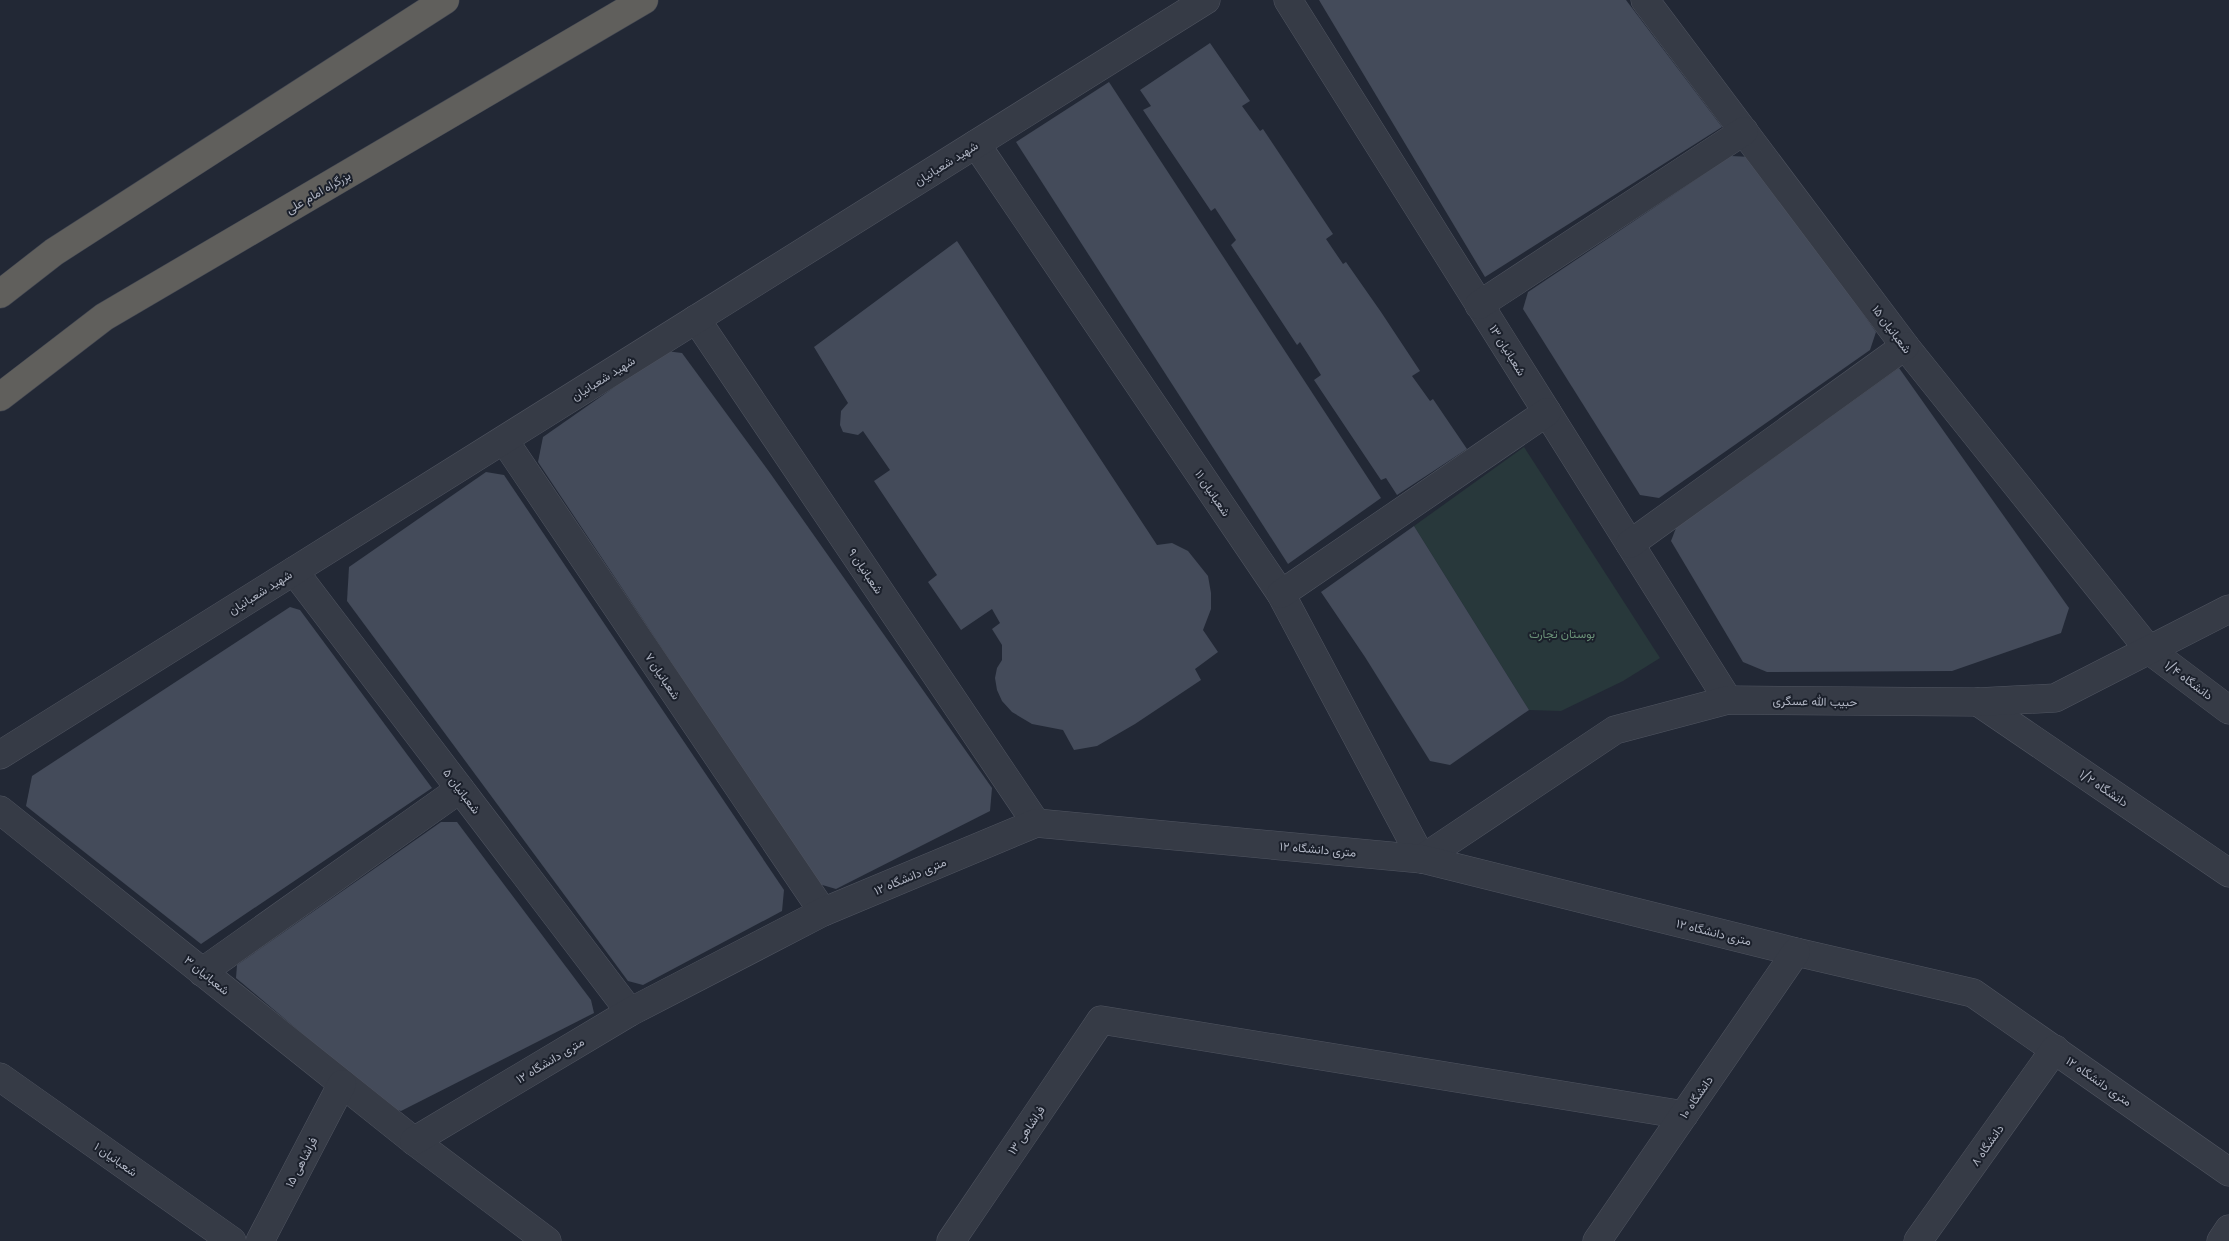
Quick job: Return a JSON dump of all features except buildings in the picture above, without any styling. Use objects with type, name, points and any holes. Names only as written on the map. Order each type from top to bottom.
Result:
[{"type":"highway","points":[[0,294],[54,252],[445,0]]},
{"type":"highway","name":"بزرگراه امام علی","points":[[0,397],[104,317],[644,0]]},
{"type":"street","name":"شهید شعبانیان","points":[[0,755],[1206,0]]},
{"type":"street","name":"شعبانیان ۱۳","points":[[1288,0],[1728,700]]},
{"type":"street","name":"شعبانیان ۱۵","points":[[1645,0],[1905,346],[2149,650]]},
{"type":"street","points":[[1479,305],[1744,131]]},
{"type":"street","name":"شعبانیان ۱۱","points":[[976,144],[1281,594],[1422,859]]},
{"type":"street","name":"شعبانیان ۹","points":[[696,319],[1036,823]]},
{"type":"street","points":[[1630,544],[1905,346]]},
{"type":"street","points":[[1281,594],[1547,412]]},
{"type":"street","name":"شعبانیان ۷","points":[[504,440],[823,912]]},
{"type":"street","name":"شعبانیان ۵","points":[[294,571],[630,1012]]},
{"type":"street","name":"حبیب الله عسگری","points":[[1422,859],[1615,730],[1728,700],[1978,702],[2055,698],[2229,609]]},
{"type":"street","name":"دانشگاه ۱/۴","points":[[2149,650],[2229,710]]},
{"type":"street","name":"دانشگاه ۱/۲","points":[[1978,702],[2229,873]]},
{"type":"street","points":[[202,972],[460,789]]},
{"type":"street","name":"شعبانیان ۳","points":[[0,810],[414,1141],[547,1241]]},
{"type":"street","name":"۱۲ متری دانشگاه","points":[[414,1141],[630,1012],[823,912],[1036,823],[1422,859],[1796,952],[1973,993],[2229,1172]]},
{"type":"street","name":"دانشگاه ۱۰","points":[[1597,1241],[1796,952]]},
{"type":"street","name":"فراشاهی ۱۳","points":[[951,1241],[1101,1020],[1684,1115]]},
{"type":"street","name":"دانشگاه ۸","points":[[1918,1241],[2055,1050]]},
{"type":"street","name":"شعبانیان ۱","points":[[0,1077],[232,1241]]},
{"type":"street","name":"فراشاهی ۱۵","points":[[260,1241],[342,1084]]},
{"type":"street","points":[[2221,1241],[2229,1229]]},
{"type":"green space","name":"بوستان تجارت","points":[[1524,447],[1660,658],[1623,681],[1561,711],[1529,710],[1414,526]]}]
